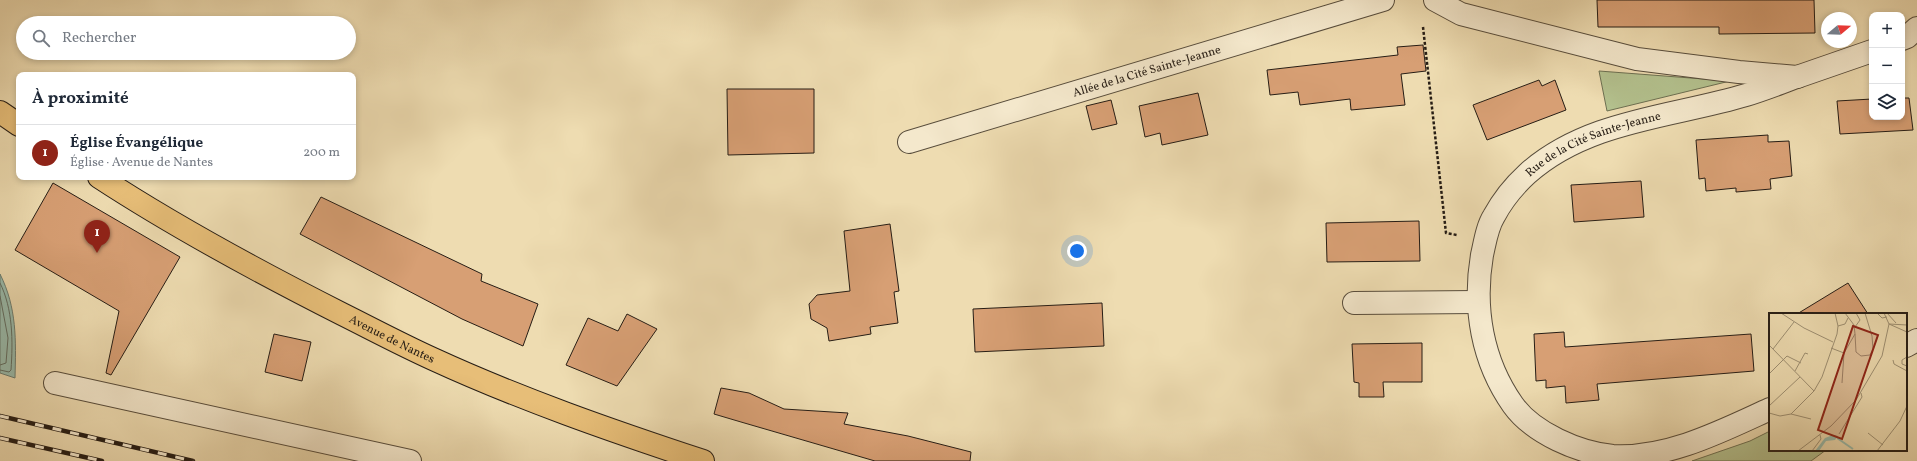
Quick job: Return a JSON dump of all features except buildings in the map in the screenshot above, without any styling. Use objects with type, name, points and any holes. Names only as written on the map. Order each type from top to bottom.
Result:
[{"type":"main road","points":[[0,112],[16,123]]},
{"type":"main road","name":"Avenue de Nantes","points":[[104,180],[145,207],[279,282],[432,359],[522,396],[626,435],[703,461]]},
{"type":"street","name":"Allée de la Cité Sainte-Jeanne","points":[[909,142],[1383,0]]},
{"type":"street","name":"Rue de la Cité Sainte-Jeanne","points":[[1435,0],[1461,14],[1637,59],[1739,72],[1797,77]]},
{"type":"street","name":"Rue de la Cité Sainte-Jeanne","points":[[1769,409],[1716,434],[1683,446],[1650,453],[1613,456],[1582,450],[1544,434],[1514,406],[1496,377],[1483,338],[1477,302],[1485,240],[1493,217],[1526,175],[1552,154],[1580,140],[1622,125],[1746,95],[1869,52]]},
{"type":"street","points":[[1354,302],[1477,302]]},
{"type":"street","points":[[1907,345],[1917,340]]},
{"type":"street","points":[[55,383],[410,461]]},
{"type":"path","points":[[1424,28],[1445,219]]},
{"type":"green space","points":[[1599,71],[1730,81],[1607,111]]},
{"type":"green space","points":[[1769,432],[1769,451],[1825,451],[1811,461],[1692,461],[1750,441]]},
{"type":"water","points":[[0,274],[10,299],[14,324],[15,378],[0,373]]},
{"type":"railway","points":[[0,416],[193,461]]},
{"type":"railway","points":[[0,438],[102,461]]},
{"type":"place","name":"Église Évangélique","points":[[97,253]]}]
